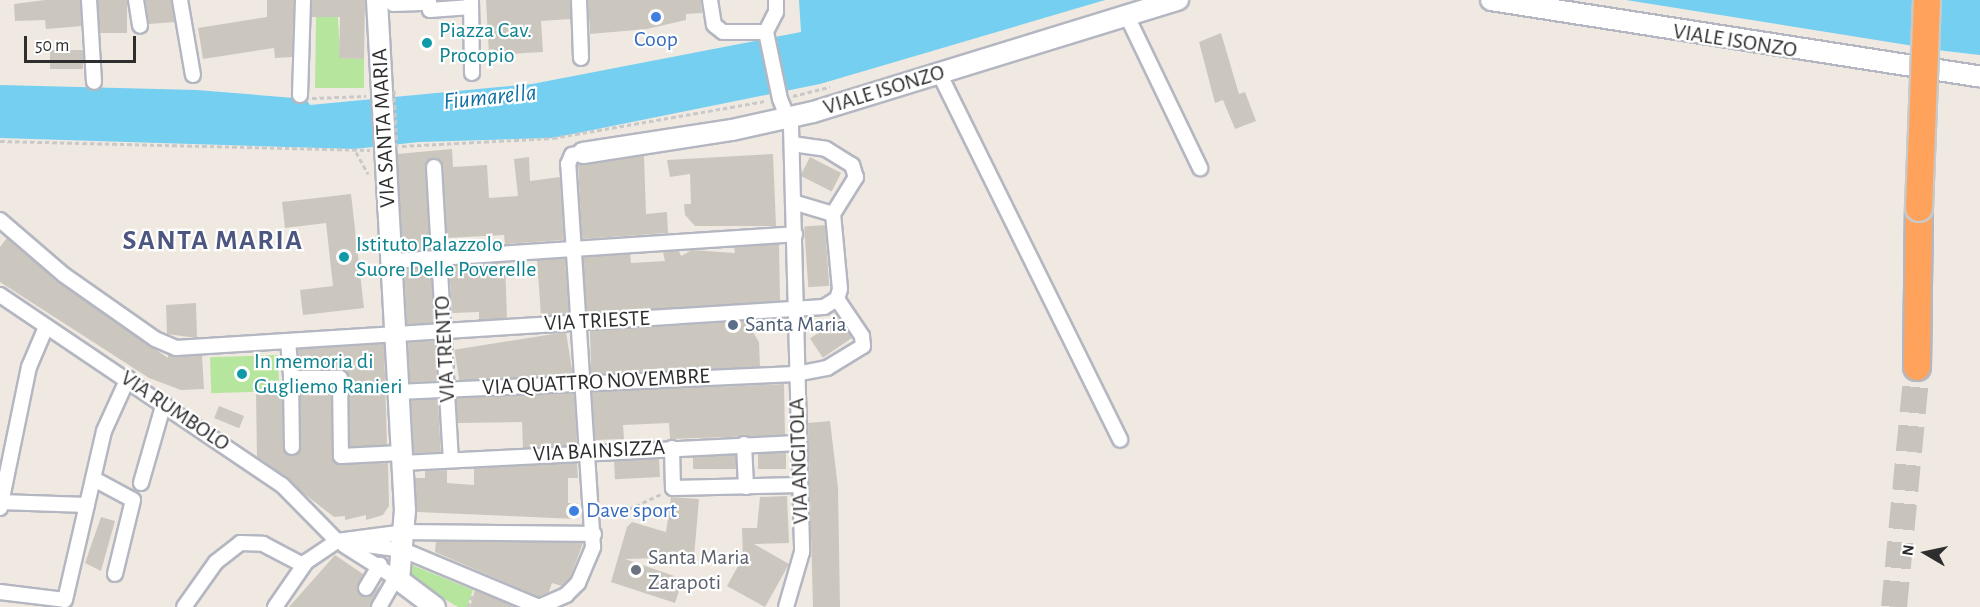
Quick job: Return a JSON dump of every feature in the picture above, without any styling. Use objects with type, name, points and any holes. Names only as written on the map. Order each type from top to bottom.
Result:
[{"type":"highway","points":[[1917,367],[1919,208],[1927,0]]},
{"type":"street","points":[[89,0],[94,82]]},
{"type":"street","points":[[136,0],[140,26]]},
{"type":"street","points":[[180,0],[193,75]]},
{"type":"street","points":[[300,95],[303,0]]},
{"type":"street","points":[[579,0],[582,58]]},
{"type":"street","points":[[710,0],[714,25],[723,32],[766,32]]},
{"type":"street","points":[[776,0],[776,12],[766,32],[780,99],[790,117]]},
{"type":"street","name":"VIALE ISONZO","points":[[583,153],[790,117],[1178,0]]},
{"type":"street","name":"VIALE ISONZO","points":[[1491,0],[1980,77]]},
{"type":"street","points":[[385,2],[429,3],[430,10],[467,5],[472,73]]},
{"type":"street","name":"VIA SANTA MARIA","points":[[385,2],[386,94],[404,541],[398,579]]},
{"type":"street","points":[[1127,16],[1200,168]]},
{"type":"street","points":[[939,73],[1120,440]]},
{"type":"street","name":"VIA ANGITOLA","points":[[786,607],[802,552],[797,442],[798,312],[790,117]]},
{"type":"street","points":[[792,144],[826,149],[852,165],[856,177],[833,214],[840,289],[837,299]]},
{"type":"street","points":[[404,541],[527,605],[539,607],[565,601],[578,583],[593,548],[594,534],[568,164],[573,155],[583,153]]},
{"type":"street","name":"VIA TRENTO","points":[[434,167],[451,460]]},
{"type":"street","points":[[793,201],[833,214]]},
{"type":"street","name":"VIA TRIESTE","points":[[0,220],[64,275],[166,346],[288,341],[396,332],[578,322],[798,312],[824,307],[837,299]]},
{"type":"street","points":[[392,261],[573,251],[795,234]]},
{"type":"street","name":"VIA RUMBOLO","points":[[0,295],[46,327],[128,378],[282,485],[337,541],[380,565],[398,579]]},
{"type":"street","name":"VIA QUATTRO NOVEMBRE","points":[[397,392],[796,374],[827,368],[863,346],[862,336],[837,299]]},
{"type":"street","points":[[46,327],[29,368],[0,504],[87,505]]},
{"type":"street","points":[[288,341],[292,447]]},
{"type":"street","points":[[0,592],[65,600],[104,431],[128,378]]},
{"type":"street","name":"VIA BAINSIZZA","points":[[291,378],[340,378],[341,456],[451,460],[587,451],[797,442]]},
{"type":"street","points":[[141,483],[164,403]]},
{"type":"street","points":[[744,444],[746,487]]},
{"type":"street","points":[[672,448],[673,488],[799,485]]},
{"type":"street","points":[[94,479],[133,500],[115,574]]},
{"type":"street","points":[[275,607],[303,566],[337,541],[404,541],[594,534]]},
{"type":"street","points":[[184,607],[216,562],[240,543],[263,544],[303,566]]},
{"type":"street","points":[[366,588],[380,565]]},
{"type":"street","points":[[379,607],[398,579],[430,605]]},
{"type":"path","points":[[300,95],[386,94],[388,148]]},
{"type":"path","points":[[0,141],[388,148],[553,138],[780,99]]},
{"type":"path","points":[[606,509],[629,509],[673,488]]},
{"type":"green space","points":[[316,17],[338,17],[340,58],[364,59],[364,88],[315,88]]},
{"type":"green space","points":[[278,355],[279,391],[211,393],[210,357]]},
{"type":"green space","points":[[407,563],[473,590],[467,607],[458,607],[402,574]]},
{"type":"water","name":"Fiumarella","points":[[799,0],[1105,0],[820,84],[553,138],[419,142],[354,149],[0,138],[0,85],[197,90],[306,99],[310,105],[532,84],[801,32]]},
{"type":"water","points":[[1626,0],[1980,0],[1980,55],[1945,51]]},
{"type":"building","points":[[45,0],[80,0],[82,26],[46,29],[45,20],[15,21],[14,4]]},
{"type":"building","points":[[98,0],[127,0],[127,33],[98,33]]},
{"type":"building","points":[[145,0],[171,0],[175,22],[149,24]]},
{"type":"building","points":[[267,0],[294,0],[292,57],[275,58],[274,48],[203,59],[198,28],[267,17]]},
{"type":"building","points":[[312,0],[365,0],[364,59],[339,58],[340,17],[311,17]]},
{"type":"building","points":[[486,0],[570,0],[571,19],[541,21],[543,52],[489,55]]},
{"type":"building","points":[[588,0],[701,0],[702,13],[686,14],[686,20],[647,29],[590,34]]},
{"type":"building","points":[[1221,33],[1239,94],[1245,92],[1256,121],[1235,129],[1223,100],[1215,103],[1199,42]]},
{"type":"building","points":[[50,50],[83,50],[83,69],[50,69]]},
{"type":"building","points":[[452,149],[453,167],[487,165],[489,198],[518,196],[514,159],[529,157],[530,181],[560,177],[564,240],[505,244],[504,235],[447,238],[443,166],[433,158],[425,168],[430,249],[403,251],[397,154]]},
{"type":"building","points":[[773,154],[776,226],[695,226],[685,215],[684,204],[691,204],[690,174],[670,177],[667,160]]},
{"type":"building","points":[[644,156],[646,214],[667,212],[668,233],[582,239],[578,164]]},
{"type":"building","points":[[810,157],[841,173],[832,192],[800,176]]},
{"type":"building","name":"Istituto Palazzolo Suore Delle Poverelle","points":[[351,194],[364,308],[303,315],[300,290],[333,286],[326,223],[285,228],[282,202]]},
{"type":"building","points":[[825,225],[829,286],[808,287],[804,226]]},
{"type":"building","points":[[7,238],[59,282],[168,358],[168,354],[202,355],[204,389],[181,390],[149,378],[0,282],[0,247]]},
{"type":"building","points":[[779,244],[780,301],[587,313],[583,257],[630,254],[631,263],[665,261],[663,252],[679,251],[681,256],[692,250],[735,253],[734,247]]},
{"type":"building","points":[[565,258],[569,314],[541,316],[537,260]]},
{"type":"building","points":[[505,262],[507,318],[479,320],[479,312],[452,313],[449,266]]},
{"type":"building","points":[[431,267],[434,323],[407,324],[404,268]]},
{"type":"building","points":[[196,303],[197,338],[167,334],[166,305]]},
{"type":"building","points":[[839,319],[852,338],[823,358],[810,339]]},
{"type":"building","points":[[746,321],[759,342],[760,367],[591,374],[590,331]]},
{"type":"building","points":[[566,332],[573,375],[461,393],[454,350]]},
{"type":"building","points":[[435,341],[437,381],[410,382],[408,342]]},
{"type":"building","points":[[384,344],[387,445],[350,447],[348,374],[340,369],[299,369],[298,349]]},
{"type":"building","points":[[784,384],[785,435],[670,439],[669,423],[623,425],[624,439],[595,440],[592,392]]},
{"type":"building","points":[[300,387],[331,387],[332,456],[336,464],[388,463],[389,506],[383,515],[366,520],[366,515],[345,520],[345,516],[334,517],[257,457],[256,394],[282,393],[283,448],[293,456],[301,447]]},
{"type":"building","points":[[574,393],[577,445],[523,448],[522,422],[458,423],[456,398]]},
{"type":"building","points":[[438,399],[441,452],[414,453],[411,400]]},
{"type":"building","points":[[219,406],[244,416],[239,428],[214,418]]},
{"type":"building","points":[[830,421],[838,488],[840,607],[813,607],[808,423]]},
{"type":"building","points":[[758,453],[786,453],[786,469],[758,469]]},
{"type":"building","points":[[693,455],[736,455],[736,469],[693,469]]},
{"type":"building","points":[[659,459],[660,477],[615,479],[614,461]]},
{"type":"building","points":[[577,463],[578,478],[568,478],[568,503],[578,503],[578,519],[417,512],[415,478],[425,478],[425,471],[447,470],[447,483],[474,485],[474,468]]},
{"type":"building","points":[[787,496],[789,543],[754,544],[789,564],[765,607],[727,586],[743,557],[742,528],[757,528],[760,497]]},
{"type":"building","points":[[671,497],[699,499],[694,557],[625,559],[683,579],[675,603],[611,582],[627,527],[632,522],[666,532]]},
{"type":"building","points":[[101,517],[115,521],[101,571],[85,563]]},
{"type":"building","points":[[436,541],[583,543],[570,578],[562,586],[552,583],[549,592],[539,597],[435,552]]},
{"type":"building","points":[[335,555],[363,574],[366,570],[357,587],[362,596],[371,596],[384,581],[370,607],[289,607]]},
{"type":"building","points":[[475,590],[516,607],[470,607]]},
{"type":"tunnel","points":[[1894,607],[1917,367]]},
{"type":"place","name":"Coop","points":[[656,17]]},
{"type":"place","name":"Piazza Cav. Procopio","points":[[427,43]]},
{"type":"place","name":"Istituto Palazzolo Suore Delle Poverelle","points":[[344,257]]},
{"type":"place","name":"Santa Maria","points":[[733,325]]},
{"type":"place","name":"In memoria di Gugliemo Ranieri","points":[[242,374]]},
{"type":"place","name":"Dave sport","points":[[574,511]]},
{"type":"place","name":"Santa Maria Zarapoti","points":[[636,570]]},
{"type":"district","name":"SANTA MARIA","points":[[213,241]]}]
